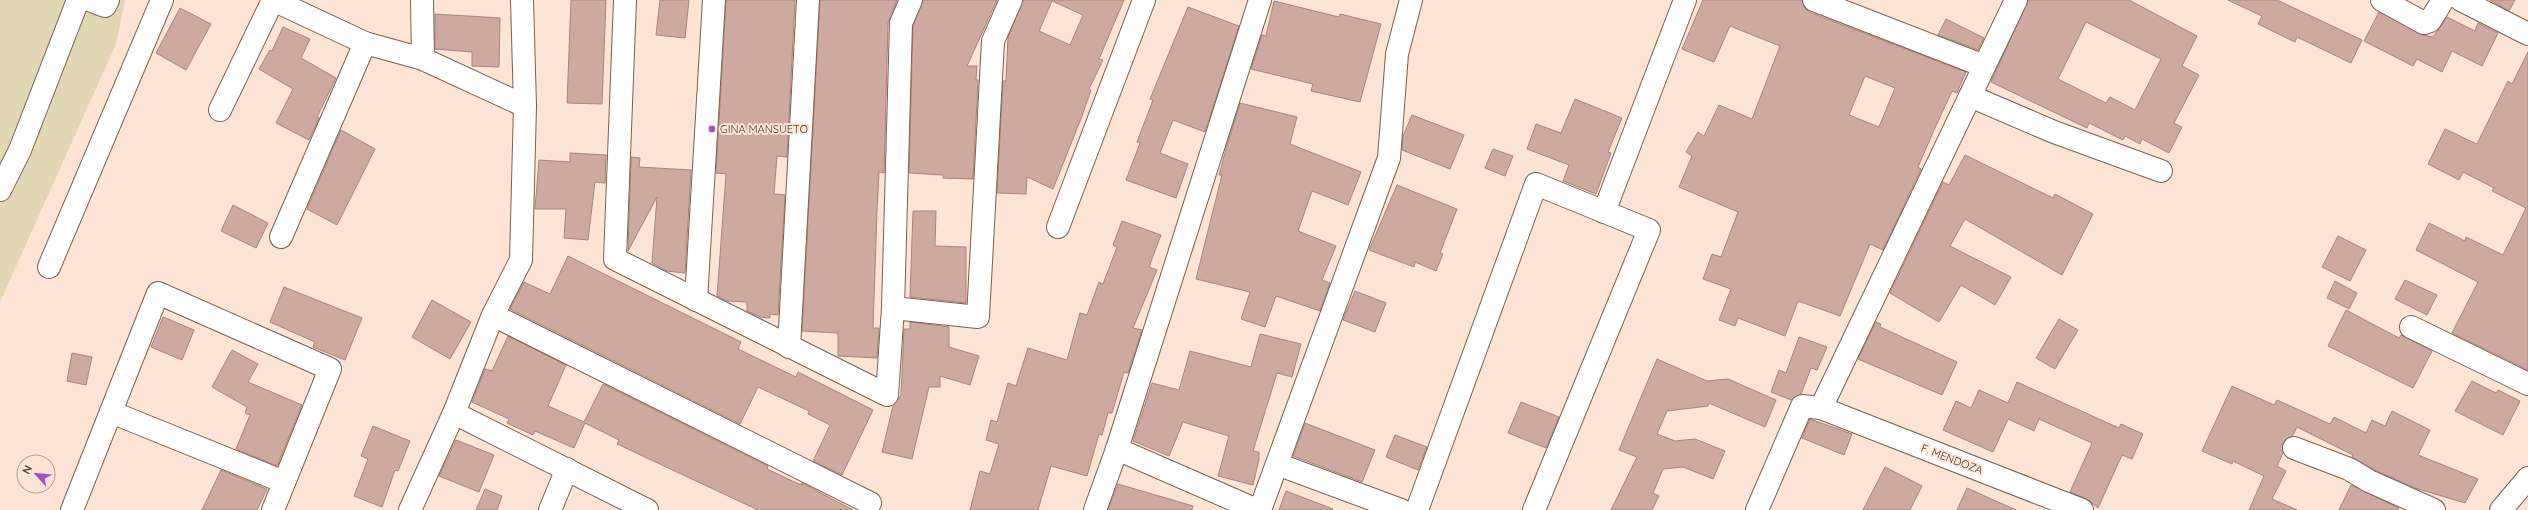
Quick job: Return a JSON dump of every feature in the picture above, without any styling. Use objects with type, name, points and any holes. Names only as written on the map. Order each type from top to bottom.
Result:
[{"type":"street","points":[[0,190],[20,150],[78,0]]},
{"type":"street","points":[[90,0],[105,6],[108,0]]},
{"type":"street","points":[[49,267],[162,0]]},
{"type":"street","points":[[220,110],[273,0],[365,43],[422,59],[525,106]]},
{"type":"street","points":[[422,0],[422,59]]},
{"type":"street","points":[[410,510],[454,413],[493,315],[521,260],[525,106],[522,0]]},
{"type":"street","points":[[625,0],[615,259],[888,396],[893,308],[901,24],[911,0]]},
{"type":"street","points":[[696,300],[714,0]]},
{"type":"street","points":[[789,347],[808,0]]},
{"type":"street","points":[[893,308],[978,317],[993,41],[1011,0]]},
{"type":"street","points":[[1058,227],[1144,0]]},
{"type":"street","points":[[1095,510],[1117,449],[1260,0]]},
{"type":"street","points":[[1117,449],[1258,510],[1277,464],[1389,158],[1397,54],[1411,0]]},
{"type":"street","points":[[1604,212],[1685,0]]},
{"type":"street","points":[[1814,0],[1984,66]]},
{"type":"street","points":[[1821,408],[2016,0]]},
{"type":"street","points":[[2382,0],[2424,23],[2430,21],[2443,0]]},
{"type":"street","points":[[2461,0],[2528,34]]},
{"type":"street","points":[[281,236],[365,43]]},
{"type":"street","points":[[1970,96],[2054,132],[2161,171]]},
{"type":"street","points":[[1417,510],[1536,184],[1649,230],[1534,510]]},
{"type":"street","points":[[72,510],[158,293],[330,369],[273,510]]},
{"type":"street","points":[[493,315],[870,503]]},
{"type":"street","points":[[2411,327],[2528,384]]},
{"type":"street","name":"F. MENDOZA","points":[[1757,510],[1802,406],[1821,408],[2082,510]]},
{"type":"street","points":[[111,412],[284,482]]},
{"type":"street","points":[[454,413],[567,468],[647,510]]},
{"type":"street","points":[[2294,448],[2349,469],[2369,481],[2434,510]]},
{"type":"street","points":[[1277,464],[1402,510]]},
{"type":"street","points":[[550,510],[567,468]]},
{"type":"street","points":[[2501,510],[2528,478]]},
{"type":"shaded area","points":[[0,0],[125,0],[116,44],[0,302]]},
{"type":"building","points":[[571,0],[606,0],[602,104],[567,103]]},
{"type":"building","points":[[660,0],[689,0],[685,38],[656,35]]},
{"type":"building","points":[[726,0],[795,0],[787,157],[777,156],[774,194],[785,195],[778,315],[770,314],[770,318],[760,317],[747,311],[747,302],[727,301],[717,296],[726,174],[716,173]]},
{"type":"building","points":[[820,0],[897,0],[888,23],[884,173],[879,172],[873,328],[879,328],[877,358],[838,356],[838,333],[802,331]]},
{"type":"building","points":[[923,0],[997,0],[967,66],[977,66],[976,80],[978,80],[973,179],[943,178],[943,175],[909,173],[913,26]]},
{"type":"building","points":[[1023,0],[1124,0],[1099,59],[1103,60],[1089,89],[1091,90],[1082,116],[1053,189],[1027,177],[1026,194],[997,193],[1003,81],[1006,81],[1008,37]],"holes":[[[1052,1],[1083,15],[1070,45],[1039,31]]]},
{"type":"building","points":[[1703,0],[1802,0],[1804,7],[1809,12],[1966,72],[1957,93],[1952,91],[1918,167],[1921,169],[1883,250],[1870,244],[1840,316],[1798,301],[1785,336],[1738,318],[1735,326],[1719,320],[1731,289],[1703,279],[1712,254],[1721,257],[1738,212],[1679,187],[1692,156],[1686,152],[1698,132],[1704,136],[1719,105],[1752,119],[1780,46],[1730,26],[1714,62],[1682,49]],"holes":[[[1865,76],[1895,88],[1879,127],[1849,115]]]},
{"type":"building","points":[[2028,0],[2129,0],[2197,36],[2182,66],[2199,75],[2174,123],[2182,127],[2169,153],[2142,139],[2140,144],[2125,136],[2123,140],[2089,123],[2087,128],[1991,82]],"holes":[[[2086,22],[2161,59],[2135,110],[2110,97],[2106,103],[2058,79]]]},
{"type":"building","points":[[2228,0],[2277,0],[2362,40],[2351,63],[2297,37],[2295,42],[2258,24],[2262,16]]},
{"type":"building","points":[[2490,0],[2515,0],[2509,11]]},
{"type":"building","points":[[1274,1],[1339,17],[1340,14],[1381,24],[1360,102],[1311,91],[1313,84],[1251,69],[1262,35],[1266,36]]},
{"type":"building","points":[[1188,7],[1239,26],[1205,132],[1173,120],[1160,153],[1188,164],[1176,198],[1126,180],[1140,143],[1137,142],[1153,100],[1150,99]]},
{"type":"building","points":[[180,8],[211,24],[186,70],[156,53]]},
{"type":"building","points":[[2379,12],[2423,35],[2433,37],[2447,17],[2475,31],[2478,23],[2498,33],[2482,66],[2452,51],[2442,72],[2417,59],[2413,66],[2364,41]]},
{"type":"building","points":[[435,14],[500,18],[499,67],[472,66],[472,52],[435,49]]},
{"type":"building","points":[[1946,19],[1984,38],[1978,50],[1938,35]]},
{"type":"building","points":[[283,27],[310,39],[301,58],[336,78],[317,117],[319,118],[309,140],[276,123],[293,89],[259,69],[270,50],[272,51]]},
{"type":"building","points":[[2528,52],[2528,370],[2452,333],[2478,282],[2416,250],[2429,223],[2465,241],[2466,237],[2503,255],[2526,208],[2492,191],[2494,188],[2463,172],[2459,180],[2428,164],[2445,129],[2477,144],[2508,81],[2512,84]]},
{"type":"building","points":[[1575,99],[1622,118],[1608,152],[1611,153],[1596,194],[1563,181],[1569,165],[1527,149],[1536,124],[1561,133]]},
{"type":"building","points":[[1240,103],[1297,117],[1290,144],[1361,172],[1348,205],[1312,191],[1298,231],[1336,246],[1322,280],[1330,283],[1320,311],[1276,296],[1265,327],[1241,319],[1250,292],[1196,279],[1222,175],[1219,175]]},
{"type":"building","points":[[1412,115],[1464,135],[1450,169],[1402,150],[1403,136]]},
{"type":"building","points":[[341,130],[375,149],[337,225],[307,209]]},
{"type":"building","points":[[1493,149],[1513,156],[1505,176],[1485,168]]},
{"type":"building","points":[[570,153],[606,155],[605,183],[595,182],[588,240],[564,238],[566,209],[535,209],[539,160],[570,162]]},
{"type":"building","points":[[1965,155],[2053,198],[2055,194],[2093,214],[2062,275],[1965,219],[1950,246],[2011,277],[1995,305],[1961,285],[1939,322],[1890,293],[1943,182],[1949,185]]},
{"type":"building","points":[[631,157],[640,158],[639,167],[691,170],[685,273],[667,271],[652,263],[657,197],[628,251]]},
{"type":"building","points":[[1397,185],[1457,209],[1440,253],[1443,254],[1436,271],[1415,262],[1414,267],[1369,250]]},
{"type":"building","points":[[233,205],[268,223],[256,248],[221,231]]},
{"type":"building","points":[[913,211],[936,211],[935,246],[966,247],[966,303],[910,297]]},
{"type":"building","points":[[1122,221],[1161,235],[1149,267],[1157,270],[1133,328],[1142,330],[1128,373],[1124,372],[1112,413],[1108,413],[1102,435],[1099,434],[1087,476],[1051,466],[1038,510],[970,510],[980,471],[990,474],[999,444],[986,440],[991,420],[997,422],[1008,383],[1016,386],[1028,348],[1067,360],[1080,313],[1087,315],[1099,282],[1103,284],[1117,247],[1113,245]]},
{"type":"building","points":[[2338,236],[2366,250],[2350,281],[2322,267]]},
{"type":"building","points":[[568,256],[741,342],[738,349],[796,377],[798,372],[873,410],[842,475],[813,461],[830,425],[808,414],[809,411],[758,387],[740,424],[510,309],[524,282],[550,294]]},
{"type":"building","points":[[2405,280],[2437,295],[2427,315],[2395,299]]},
{"type":"building","points":[[2335,281],[2357,293],[2349,309],[2327,298]]},
{"type":"building","points":[[284,287],[362,318],[345,360],[313,347],[315,342],[270,322]]},
{"type":"building","points":[[1355,291],[1386,303],[1375,332],[1343,320]]},
{"type":"building","points":[[432,300],[471,322],[450,359],[412,337]]},
{"type":"building","points":[[2346,310],[2399,338],[2401,335],[2432,351],[2413,388],[2328,346]]},
{"type":"building","points":[[163,317],[194,330],[182,360],[151,347]]},
{"type":"building","points":[[2059,319],[2078,330],[2055,369],[2036,358]]},
{"type":"building","points":[[910,322],[949,327],[949,347],[979,356],[970,385],[940,376],[940,387],[929,387],[912,459],[882,452],[893,406],[901,395],[904,329],[910,329]]},
{"type":"building","points":[[1876,322],[1881,324],[1880,327],[1957,362],[1942,395],[1858,359]]},
{"type":"building","points":[[1260,334],[1301,344],[1292,377],[1277,373],[1253,451],[1259,452],[1259,459],[1253,485],[1218,476],[1229,436],[1183,422],[1169,456],[1133,441],[1152,383],[1179,390],[1190,351],[1251,367]]},
{"type":"building","points":[[508,336],[566,365],[548,406],[584,422],[603,384],[768,466],[767,469],[801,485],[802,483],[853,510],[758,510],[617,444],[619,440],[585,423],[574,448],[535,431],[533,435],[507,423],[509,419],[472,402],[485,369],[492,371]]},
{"type":"building","points":[[1799,337],[1827,347],[1817,370],[1811,368],[1801,394],[1791,400],[1771,392],[1779,370],[1786,373]]},
{"type":"building","points":[[232,350],[258,364],[248,382],[302,405],[277,466],[236,449],[250,415],[245,413],[247,407],[212,387]]},
{"type":"building","points":[[72,353],[92,357],[86,385],[67,381]]},
{"type":"building","points":[[1657,359],[1707,381],[1728,379],[1776,400],[1765,427],[1709,403],[1708,406],[1667,411],[1657,434],[1675,441],[1695,439],[1725,451],[1713,479],[1683,467],[1663,469],[1653,493],[1659,496],[1652,510],[1611,510],[1637,457],[1619,450]]},
{"type":"building","points":[[2472,381],[2496,393],[2498,390],[2520,401],[2503,435],[2455,411]]},
{"type":"building","points":[[2017,382],[2119,428],[2121,424],[2143,434],[2132,459],[2122,455],[2098,508],[2087,499],[2070,492],[2092,443],[2039,419],[2034,431],[2008,419],[1993,452],[1943,430],[1956,401],[1971,408],[1979,390],[2008,403]]},
{"type":"building","points":[[2232,386],[2274,405],[2277,400],[2330,424],[2334,417],[2366,433],[2372,420],[2385,426],[2392,411],[2430,430],[2418,455],[2478,479],[2465,503],[2415,488],[2375,470],[2352,457],[2353,455],[2297,427],[2293,435],[2282,444],[2283,453],[2277,466],[2286,471],[2272,499],[2297,510],[2249,510],[2264,476],[2233,461],[2232,464],[2202,451]]},
{"type":"building","points":[[1521,402],[1559,417],[1546,448],[1508,433]]},
{"type":"building","points":[[1810,419],[1852,434],[1844,455],[1802,438]]},
{"type":"building","points":[[1305,423],[1375,450],[1362,482],[1293,456]]},
{"type":"building","points":[[373,426],[410,441],[398,471],[395,470],[382,507],[354,496],[368,459],[361,456]]},
{"type":"building","points":[[1395,435],[1427,447],[1418,470],[1386,457]]},
{"type":"building","points":[[456,440],[494,455],[479,492],[439,476]]},
{"type":"building","points":[[1885,467],[1922,486],[1910,510],[1863,510]]},
{"type":"building","points":[[221,470],[267,489],[257,510],[202,510]]},
{"type":"building","points":[[1118,484],[1193,506],[1192,510],[1108,510]]},
{"type":"building","points":[[2351,485],[2399,508],[2398,510],[2339,510]]},
{"type":"building","points":[[1967,488],[2016,510],[1957,510]]},
{"type":"building","points":[[485,489],[502,496],[497,510],[476,510]]},
{"type":"building","points":[[1286,491],[1333,509],[1279,510]]},
{"type":"place","name":"GINA MANSUETO","points":[[712,129]]}]
